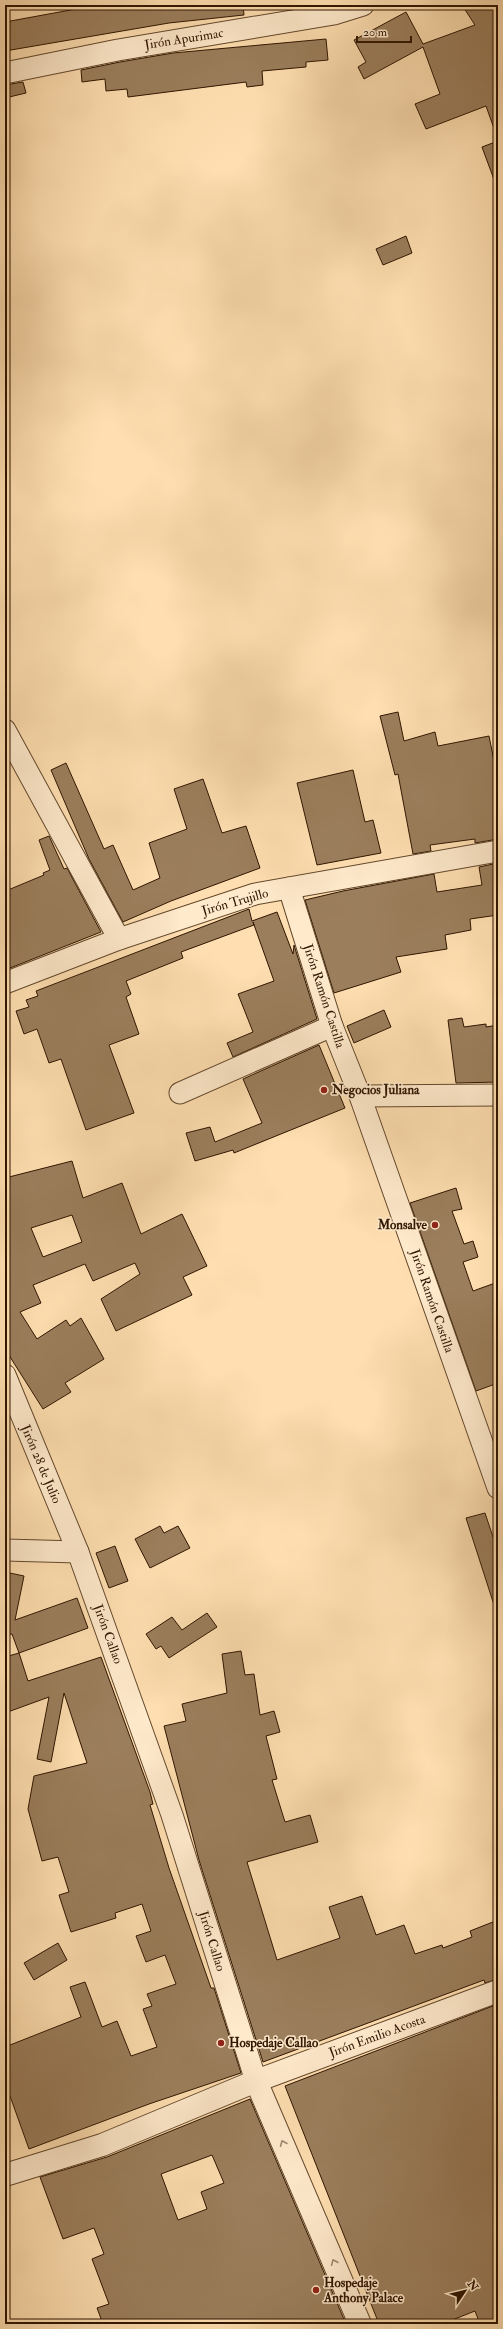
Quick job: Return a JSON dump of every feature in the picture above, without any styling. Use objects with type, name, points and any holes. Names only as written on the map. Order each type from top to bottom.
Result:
[{"type":"street","name":"Jirón Apurimac","points":[[5,73],[118,50],[334,14],[362,5]]},
{"type":"street","points":[[5,730],[119,938]]},
{"type":"street","name":"Jirón Trujillo","points":[[5,983],[119,938],[255,894],[498,851]]},
{"type":"street","name":"Jirón Ramón Castilla","points":[[289,888],[332,1026],[360,1096],[498,1488]]},
{"type":"street","points":[[180,1093],[332,1026]]},
{"type":"street","points":[[360,1096],[498,1095]]},
{"type":"street","name":"Jirón 28 de Julio","points":[[5,1375],[78,1552]]},
{"type":"street","points":[[5,1550],[78,1552]]},
{"type":"street","name":"Jirón Callao","points":[[78,1552],[172,1815],[256,2081],[360,2324]]},
{"type":"street","name":"Jirón Emilio Acosta","points":[[5,2175],[102,2145],[256,2081],[498,1991]]},
{"type":"building","points":[[76,5],[243,5],[244,15],[169,23],[5,51],[5,22],[76,9]]},
{"type":"building","points":[[462,5],[498,5],[498,134],[496,134],[486,106],[426,129],[415,104],[440,94],[423,47],[364,79],[358,67],[366,62],[354,40],[406,12],[423,44],[475,25]]},
{"type":"building","points":[[326,39],[328,60],[306,62],[306,67],[262,71],[263,85],[247,87],[246,82],[128,97],[127,89],[106,91],[105,79],[82,82],[81,70],[120,62],[173,53]]},
{"type":"building","points":[[23,82],[26,93],[5,98],[5,85]]},
{"type":"building","points":[[498,141],[498,185],[496,185],[482,147]]},
{"type":"building","points":[[406,236],[412,253],[383,265],[376,249]]},
{"type":"building","points":[[398,712],[404,741],[435,732],[438,746],[489,736],[498,781],[498,839],[475,843],[475,839],[430,845],[431,851],[413,854],[398,774],[395,775],[380,716]]},
{"type":"building","points":[[66,763],[104,849],[113,845],[133,890],[160,878],[149,843],[187,829],[174,789],[203,779],[222,833],[246,826],[260,868],[171,901],[123,922],[89,859],[51,770]]},
{"type":"building","points":[[353,770],[365,822],[373,820],[381,853],[317,865],[297,783]]},
{"type":"building","points":[[49,836],[64,869],[67,868],[101,932],[5,970],[5,898],[10,896],[8,890],[44,875],[43,873],[50,870],[39,840]]},
{"type":"building","points":[[498,863],[498,915],[470,919],[471,930],[445,935],[447,949],[396,957],[401,972],[334,993],[305,900],[343,891],[434,874],[437,892],[482,885],[479,867]]},
{"type":"building","points":[[249,909],[252,921],[277,912],[293,954],[294,945],[317,1019],[233,1057],[227,1043],[253,1032],[238,994],[274,981],[253,922],[254,925],[181,952],[183,958],[126,981],[131,994],[126,997],[139,1034],[109,1045],[134,1113],[86,1130],[61,1059],[49,1063],[37,1029],[24,1034],[16,1011],[29,1007],[26,1000],[38,996],[36,991]]},
{"type":"building","points":[[384,1010],[391,1027],[354,1043],[347,1026]]},
{"type":"building","points":[[462,1018],[464,1027],[486,1024],[486,1027],[498,1025],[498,1082],[456,1083],[448,1020]]},
{"type":"building","points":[[319,1045],[345,1108],[234,1153],[233,1150],[195,1161],[186,1133],[210,1127],[215,1142],[262,1123],[243,1079]]},
{"type":"building","points":[[72,1161],[83,1198],[122,1183],[141,1234],[182,1214],[207,1266],[183,1277],[192,1295],[116,1331],[101,1299],[140,1274],[135,1263],[93,1281],[85,1264],[33,1285],[41,1303],[20,1312],[37,1339],[66,1320],[70,1326],[81,1318],[104,1359],[65,1383],[71,1392],[43,1409],[5,1349],[5,1178]],"holes":[[[72,1215],[82,1242],[43,1257],[31,1228]]]},
{"type":"building","points":[[456,1188],[462,1209],[452,1211],[464,1244],[473,1241],[478,1257],[463,1262],[473,1291],[498,1282],[498,1383],[476,1391],[410,1203]]},
{"type":"building","points":[[485,1513],[498,1552],[498,1608],[495,1608],[466,1518]]},
{"type":"building","points":[[160,1526],[164,1533],[178,1526],[190,1548],[150,1568],[135,1539]]},
{"type":"building","points":[[115,1546],[128,1581],[109,1588],[96,1553]]},
{"type":"building","points":[[5,1572],[24,1576],[15,1620],[77,1598],[88,1628],[19,1653],[12,1634],[5,1635]]},
{"type":"building","points":[[207,1613],[217,1627],[169,1658],[161,1646],[156,1649],[146,1634],[172,1617],[182,1630]]},
{"type":"building","points":[[241,1651],[245,1675],[254,1674],[260,1715],[274,1711],[280,1732],[266,1736],[277,1779],[272,1780],[285,1822],[310,1815],[318,1842],[247,1862],[277,1960],[340,1938],[329,1907],[362,1896],[376,1935],[404,1925],[415,1954],[442,1945],[443,1948],[472,1937],[470,1931],[498,1920],[498,1979],[485,1983],[484,1980],[263,2062],[199,1860],[164,1726],[186,1721],[182,1704],[227,1693],[222,1654]]},
{"type":"building","points":[[19,1653],[28,1681],[101,1657],[150,1792],[153,1804],[150,1805],[169,1868],[211,1988],[214,1988],[241,2073],[149,2104],[29,2149],[5,2082],[5,2047],[81,2017],[70,1987],[85,1982],[102,2027],[117,2021],[131,2056],[157,2047],[143,2009],[152,2006],[147,1994],[176,1984],[165,1955],[146,1962],[136,1936],[151,1931],[142,1904],[115,1913],[116,1918],[71,1932],[59,1895],[69,1892],[58,1857],[42,1861],[28,1809],[34,1776],[87,1763],[64,1693],[51,1762],[37,1759],[49,1697],[5,1713],[5,1657]]},
{"type":"building","points":[[58,1943],[67,1960],[34,1980],[24,1963]]},
{"type":"building","points":[[498,2004],[498,2324],[480,2324],[475,2311],[442,2324],[379,2324],[285,2086]]},
{"type":"building","points":[[250,2099],[346,2324],[103,2324],[97,2308],[109,2304],[92,2259],[104,2254],[94,2228],[63,2239],[40,2177],[107,2157]],"holes":[[[212,2155],[224,2183],[201,2192],[207,2209],[178,2220],[161,2174]]]},
{"type":"place","name":"Negocios Juliana","points":[[324,1090]]},
{"type":"place","name":"Monsalve","points":[[435,1225]]},
{"type":"place","name":"Hospedaje Callao","points":[[221,2043]]},
{"type":"place","name":"Hospedaje Anthony Palace","points":[[316,2290]]}]
